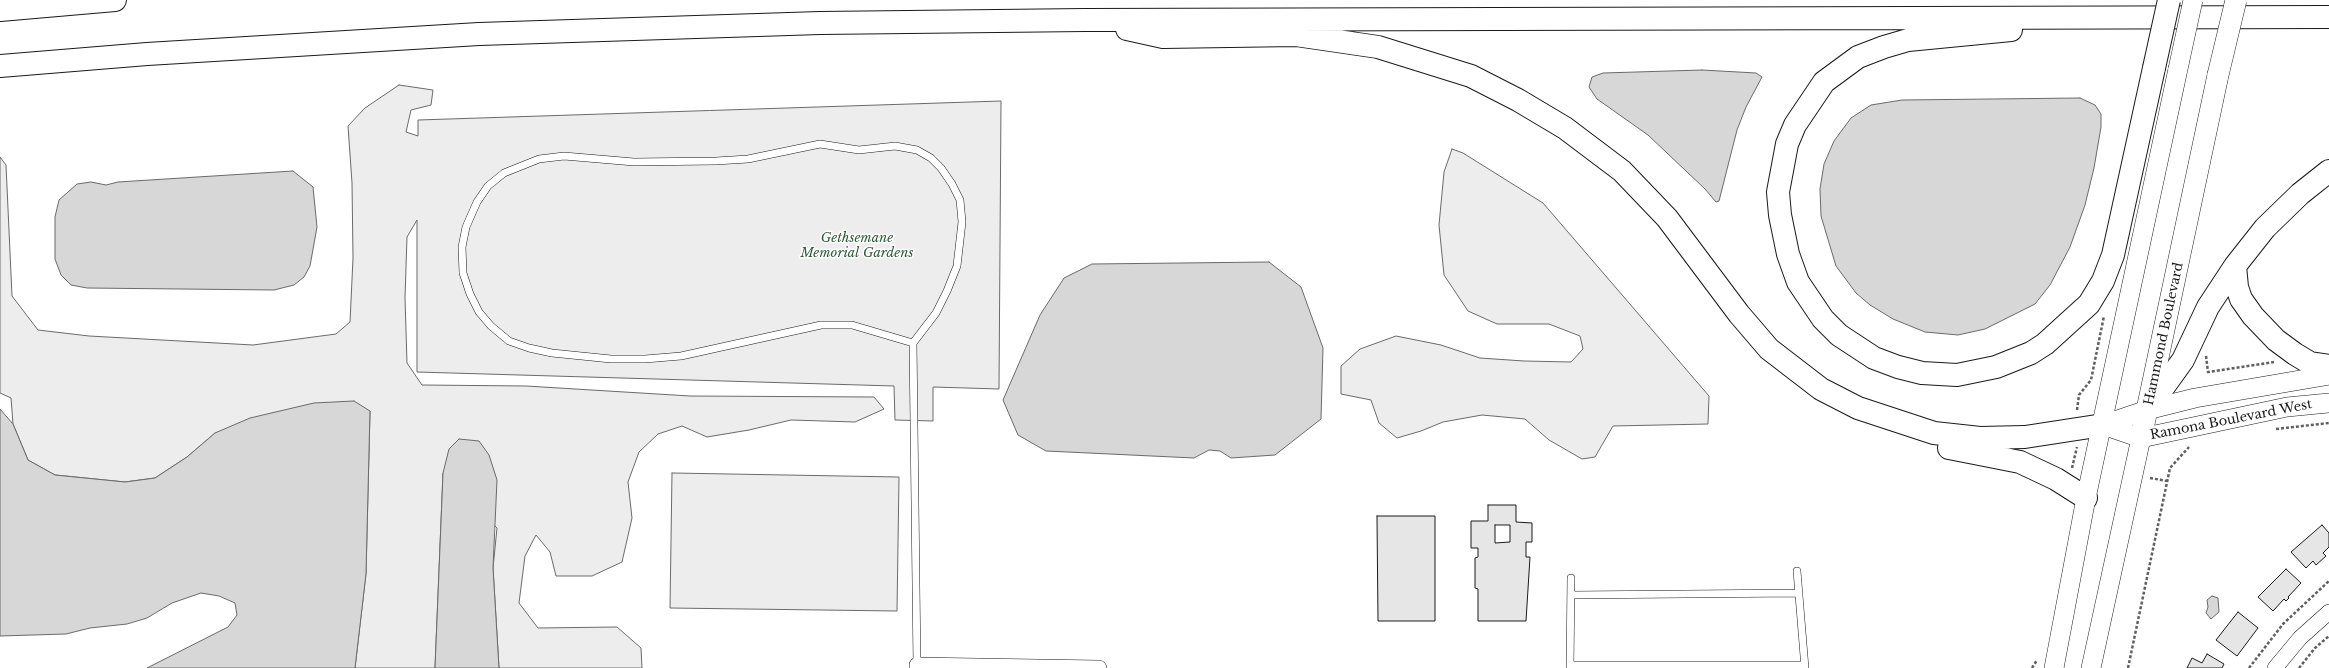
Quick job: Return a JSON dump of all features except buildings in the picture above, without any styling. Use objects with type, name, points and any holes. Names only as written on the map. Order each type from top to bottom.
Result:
[{"type":"highway","points":[[0,10],[115,0]]},
{"type":"highway","points":[[2111,18],[1908,40],[1858,57],[1824,82],[1795,125],[1787,144],[1778,192],[1780,215],[1788,254],[1798,282],[1810,301],[1839,335],[1874,358],[1898,367],[1922,373],[1957,375],[1996,366],[2031,353],[2045,344],[2089,304],[2103,281],[2113,254],[2169,0]]},
{"type":"highway","points":[[0,66],[147,54],[479,34],[820,23],[1085,20],[2329,17]]},
{"type":"highway","points":[[1085,20],[1163,37],[1296,36],[1378,47],[1471,76],[1518,100],[1565,128],[1622,171],[1667,218],[1739,314],[1769,349],[1821,389],[1858,408],[1934,433],[1980,438],[2025,437],[2103,425]]},
{"type":"highway","points":[[2148,410],[2183,360],[2208,307],[2235,266],[2265,228],[2300,194],[2329,171]]},
{"type":"highway","points":[[2235,266],[2237,287],[2241,299],[2252,316],[2276,340],[2295,354],[2310,363],[2329,366]]},
{"type":"highway","points":[[1858,408],[1874,424],[1916,440],[2020,462],[2067,486],[2086,498]]},
{"type":"main road","name":"Hammond Boulevard","points":[[2141,438],[2218,75],[2236,0]]},
{"type":"street","points":[[2054,668],[2086,498],[2103,425],[2193,0]]},
{"type":"street","name":"Ramona Boulevard West","points":[[2103,425],[2148,410],[2202,396],[2329,375]]},
{"type":"street","name":"Ramona Boulevard West","points":[[2103,425],[2141,438],[2287,408],[2329,403]]},
{"type":"street","name":"Hammond Boulevard","points":[[2091,668],[2141,438]]},
{"type":"street","points":[[2275,668],[2300,638],[2329,612]]},
{"type":"street","points":[[917,666],[1099,668]]},
{"type":"lane","points":[[913,344],[852,325],[821,325],[681,356],[644,359],[603,358],[552,353],[529,348],[509,340],[491,326],[479,312],[463,273],[462,247],[466,227],[477,202],[488,186],[504,173],[539,159],[564,156],[642,162],[716,161],[748,159],[820,144],[859,150],[876,150],[895,146],[917,150],[931,158],[941,168],[952,184],[960,200],[962,222],[957,266],[947,291],[936,313],[913,344],[917,666]]},
{"type":"lane","points":[[1571,578],[1570,666],[1805,667],[1797,571]]},
{"type":"lane","points":[[1571,594],[1799,593]]},
{"type":"path","points":[[2067,486],[2077,446],[2077,403],[2079,395],[2091,380],[2105,316],[2089,304]]},
{"type":"path","points":[[2128,668],[2170,468],[2182,452],[2194,444]]},
{"type":"path","points":[[2249,668],[2283,624],[2329,581]]},
{"type":"path","points":[[2299,668],[2315,648],[2329,636]]},
{"type":"path","points":[[2032,668],[2038,656]]},
{"type":"shaded area","points":[[1702,70],[1756,73],[1762,77],[1746,107],[1737,130],[1719,201],[1716,202],[1705,189],[1648,135],[1597,99],[1589,87],[1592,77],[1603,73]]},
{"type":"shaded area","points":[[399,85],[433,90],[431,105],[411,110],[406,132],[418,136],[418,120],[1001,101],[999,389],[933,387],[933,421],[895,420],[894,386],[417,372],[417,220],[407,237],[405,298],[407,363],[422,385],[526,386],[690,396],[874,397],[884,409],[855,422],[791,420],[749,430],[707,437],[682,426],[658,434],[639,452],[628,482],[632,518],[622,562],[592,576],[556,576],[550,552],[536,535],[525,556],[519,603],[538,628],[617,627],[641,648],[642,668],[499,668],[493,568],[497,528],[443,473],[435,668],[355,668],[366,573],[370,411],[215,433],[187,457],[155,478],[125,482],[55,475],[28,460],[13,424],[11,398],[0,393],[0,157],[6,165],[12,296],[38,330],[89,336],[253,345],[336,334],[350,322],[353,258],[352,183],[348,126],[365,108]]},
{"type":"shaded area","points":[[2080,98],[2095,105],[2101,114],[2101,127],[2094,168],[2085,205],[2070,247],[2050,285],[2035,304],[1985,329],[1958,335],[1925,332],[1893,319],[1870,305],[1856,293],[1836,266],[1821,216],[1820,189],[1824,164],[1834,141],[1851,118],[1871,105],[1902,100]]},
{"type":"shaded area","points":[[1452,149],[1463,153],[1543,203],[1709,396],[1708,424],[1613,426],[1595,457],[1582,459],[1549,440],[1525,419],[1482,415],[1443,422],[1421,431],[1397,438],[1379,423],[1371,400],[1341,394],[1341,366],[1360,349],[1396,336],[1441,345],[1480,358],[1571,362],[1583,349],[1580,336],[1549,324],[1497,324],[1468,311],[1444,275],[1439,225],[1444,172]]},
{"type":"shaded area","points":[[293,171],[313,187],[317,227],[310,266],[304,277],[294,285],[274,290],[87,288],[71,285],[61,275],[55,259],[55,217],[59,200],[77,184],[91,182],[106,185],[118,182]]},
{"type":"shaded area","points":[[1269,262],[1301,287],[1323,348],[1321,419],[1275,455],[1231,458],[1220,451],[1209,450],[1194,458],[1046,451],[1018,435],[1003,400],[1040,315],[1064,278],[1092,264]]},
{"type":"shaded area","points":[[354,401],[370,411],[366,574],[355,668],[147,668],[228,627],[237,615],[235,603],[219,596],[201,593],[172,603],[147,618],[127,624],[90,628],[66,634],[0,636],[0,409],[13,424],[28,460],[55,475],[125,482],[155,478],[187,457],[215,433],[250,418],[314,403]]},
{"type":"shaded area","points":[[459,439],[479,441],[489,455],[497,480],[493,568],[499,668],[435,668],[443,473],[449,449]]},
{"type":"shaded area","points":[[672,473],[899,477],[897,611],[670,608]]},
{"type":"shaded area","points":[[2212,596],[2218,598],[2219,612],[2211,619],[2206,613],[2208,607],[2207,600]]},
{"type":"park label","name":"Gethsemane Memorial Gardens","points":[[857,246]]}]
